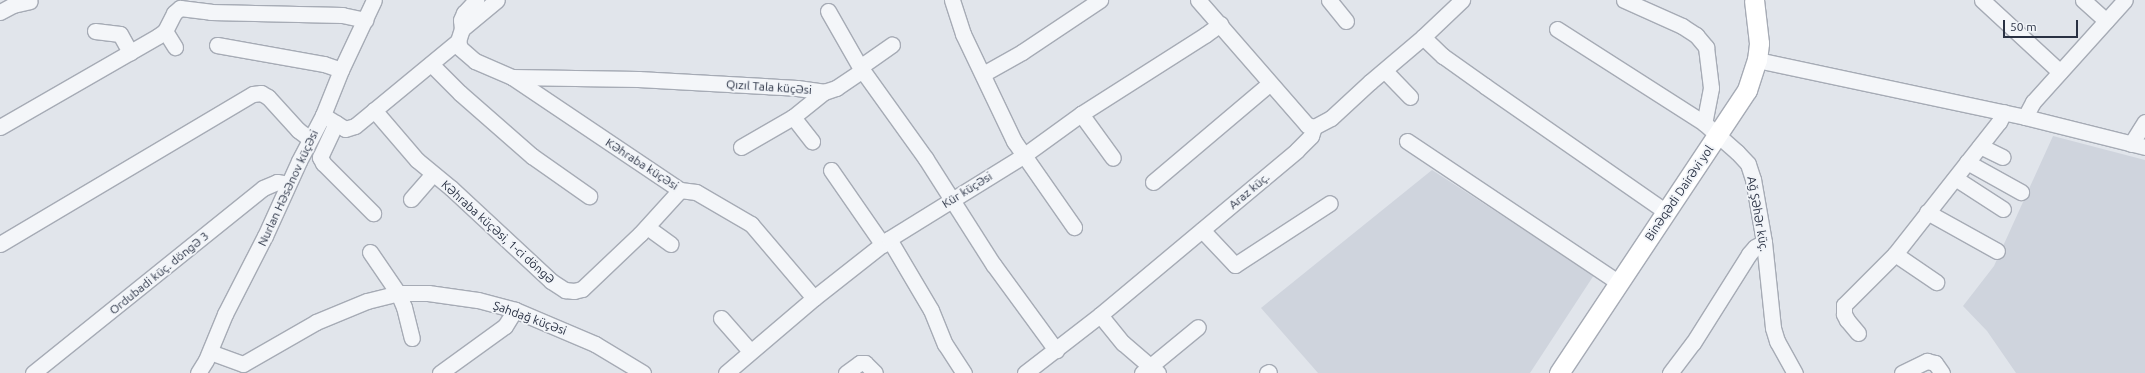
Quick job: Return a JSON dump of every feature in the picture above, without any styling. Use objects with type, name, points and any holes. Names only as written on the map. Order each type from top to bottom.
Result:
[{"type":"main road","name":"Binəqədi Dairəvi yol","points":[[1559,373],[1747,90],[1757,60],[1758,38],[1754,0]]},
{"type":"street","name":"Nurlan Həsənov küçəsi","points":[[198,373],[210,352],[224,314],[265,236],[288,184],[323,115],[341,70],[374,0]]},
{"type":"street","points":[[460,35],[461,20],[464,13],[476,0]]},
{"type":"street","points":[[323,115],[345,129],[350,128],[431,64],[497,0]]},
{"type":"street","points":[[952,0],[963,34],[1014,141],[1023,156],[1074,227]]},
{"type":"street","points":[[983,74],[1022,52],[1100,0]]},
{"type":"street","name":"Araz küç.","points":[[1025,373],[1100,315],[1297,150],[1311,136],[1314,127],[1331,118],[1370,82],[1424,37],[1462,0]]},
{"type":"street","points":[[1624,0],[1682,26],[1696,35],[1706,47],[1711,88],[1704,123]]},
{"type":"street","points":[[1982,0],[2060,72]]},
{"type":"street","points":[[2083,0],[2106,21]]},
{"type":"street","points":[[2025,116],[2033,102],[2125,0]]},
{"type":"street","points":[[0,12],[30,1]]},
{"type":"street","points":[[1333,2],[1346,21]]},
{"type":"street","points":[[1207,3],[1220,24],[1270,83],[1306,124],[1314,127]]},
{"type":"street","points":[[0,128],[148,43],[164,30],[174,13],[180,8],[218,12],[342,15],[365,20]]},
{"type":"street","points":[[828,11],[861,69],[926,159],[993,264],[1056,350]]},
{"type":"street","name":"Kür küçəsi","points":[[726,373],[814,298],[886,242],[1023,156],[1081,114],[1220,24]]},
{"type":"street","name":"Ağ Şəhər küç.","points":[[1556,29],[1704,123],[1737,152],[1748,164],[1753,179],[1764,242],[1773,328],[1777,341],[1793,372]]},
{"type":"street","points":[[164,30],[175,47]]},
{"type":"street","points":[[95,31],[120,34],[130,52]]},
{"type":"street","name":"Kəhraba küçəsi","points":[[460,35],[465,53],[475,61],[512,77],[680,190],[696,192],[751,224],[814,298]]},
{"type":"street","points":[[1424,37],[1443,56],[1666,212]]},
{"type":"street","points":[[217,45],[324,64],[341,70]]},
{"type":"street","name":"Qızıl Tala küçəsi","points":[[512,77],[638,79],[769,86],[824,92],[840,85],[892,45]]},
{"type":"street","points":[[1757,60],[2025,116],[2138,146],[2145,122]]},
{"type":"street","points":[[431,64],[460,93],[532,156],[589,196]]},
{"type":"street","points":[[1385,71],[1410,97]]},
{"type":"street","points":[[1153,182],[1270,83]]},
{"type":"street","points":[[741,147],[794,117],[824,92]]},
{"type":"street","points":[[0,244],[254,94],[261,93],[268,97],[298,130],[310,139]]},
{"type":"street","name":"Kəhraba küçəsi, 1-ci döngə","points":[[374,110],[407,149],[433,174],[451,188],[551,281],[565,290],[574,291],[582,288],[647,226],[680,190]]},
{"type":"street","points":[[1858,332],[1847,320],[1844,314],[1844,305],[1895,254],[1999,122],[2004,112]]},
{"type":"street","points":[[1081,114],[1113,158]]},
{"type":"street","points":[[794,117],[812,141]]},
{"type":"street","points":[[336,123],[320,157],[322,163],[373,213]]},
{"type":"street","points":[[1407,141],[1619,283]]},
{"type":"street","points":[[1980,146],[2003,157]]},
{"type":"street","points":[[1967,162],[2021,192]]},
{"type":"street","points":[[832,170],[886,242],[931,310],[945,344],[964,373]]},
{"type":"street","points":[[411,199],[433,174]]},
{"type":"street","points":[[1955,178],[2003,209]]},
{"type":"street","name":"Ordubadi küç. döngə 3","points":[[33,373],[263,188],[277,182],[288,184]]},
{"type":"street","points":[[1202,230],[1235,265],[1330,203]]},
{"type":"street","points":[[1927,212],[1997,251]]},
{"type":"street","points":[[647,226],[670,244]]},
{"type":"street","points":[[1670,373],[1693,343],[1749,254],[1755,247],[1764,242]]},
{"type":"street","points":[[370,252],[398,293],[404,307],[412,338]]},
{"type":"street","points":[[1895,254],[1936,282]]},
{"type":"street","name":"Şahdağ küçəsi","points":[[210,352],[243,364],[316,322],[367,301],[398,293],[428,293],[478,300],[515,310],[595,344],[643,373]]},
{"type":"street","points":[[440,373],[505,326],[515,310]]},
{"type":"street","points":[[1100,315],[1123,343],[1150,371],[1198,328]]},
{"type":"street","points":[[721,318],[750,351]]},
{"type":"street","points":[[1902,373],[1927,361],[1935,363],[1942,373]]},
{"type":"street","points":[[846,373],[860,363],[865,363],[875,373]]},
{"type":"shaded area","points":[[2053,136],[2145,160],[2145,373],[2016,373],[1987,331],[1963,306],[1994,266]]},
{"type":"shaded area","points":[[1432,170],[1594,275],[1530,373],[1318,373],[1261,308]]}]
